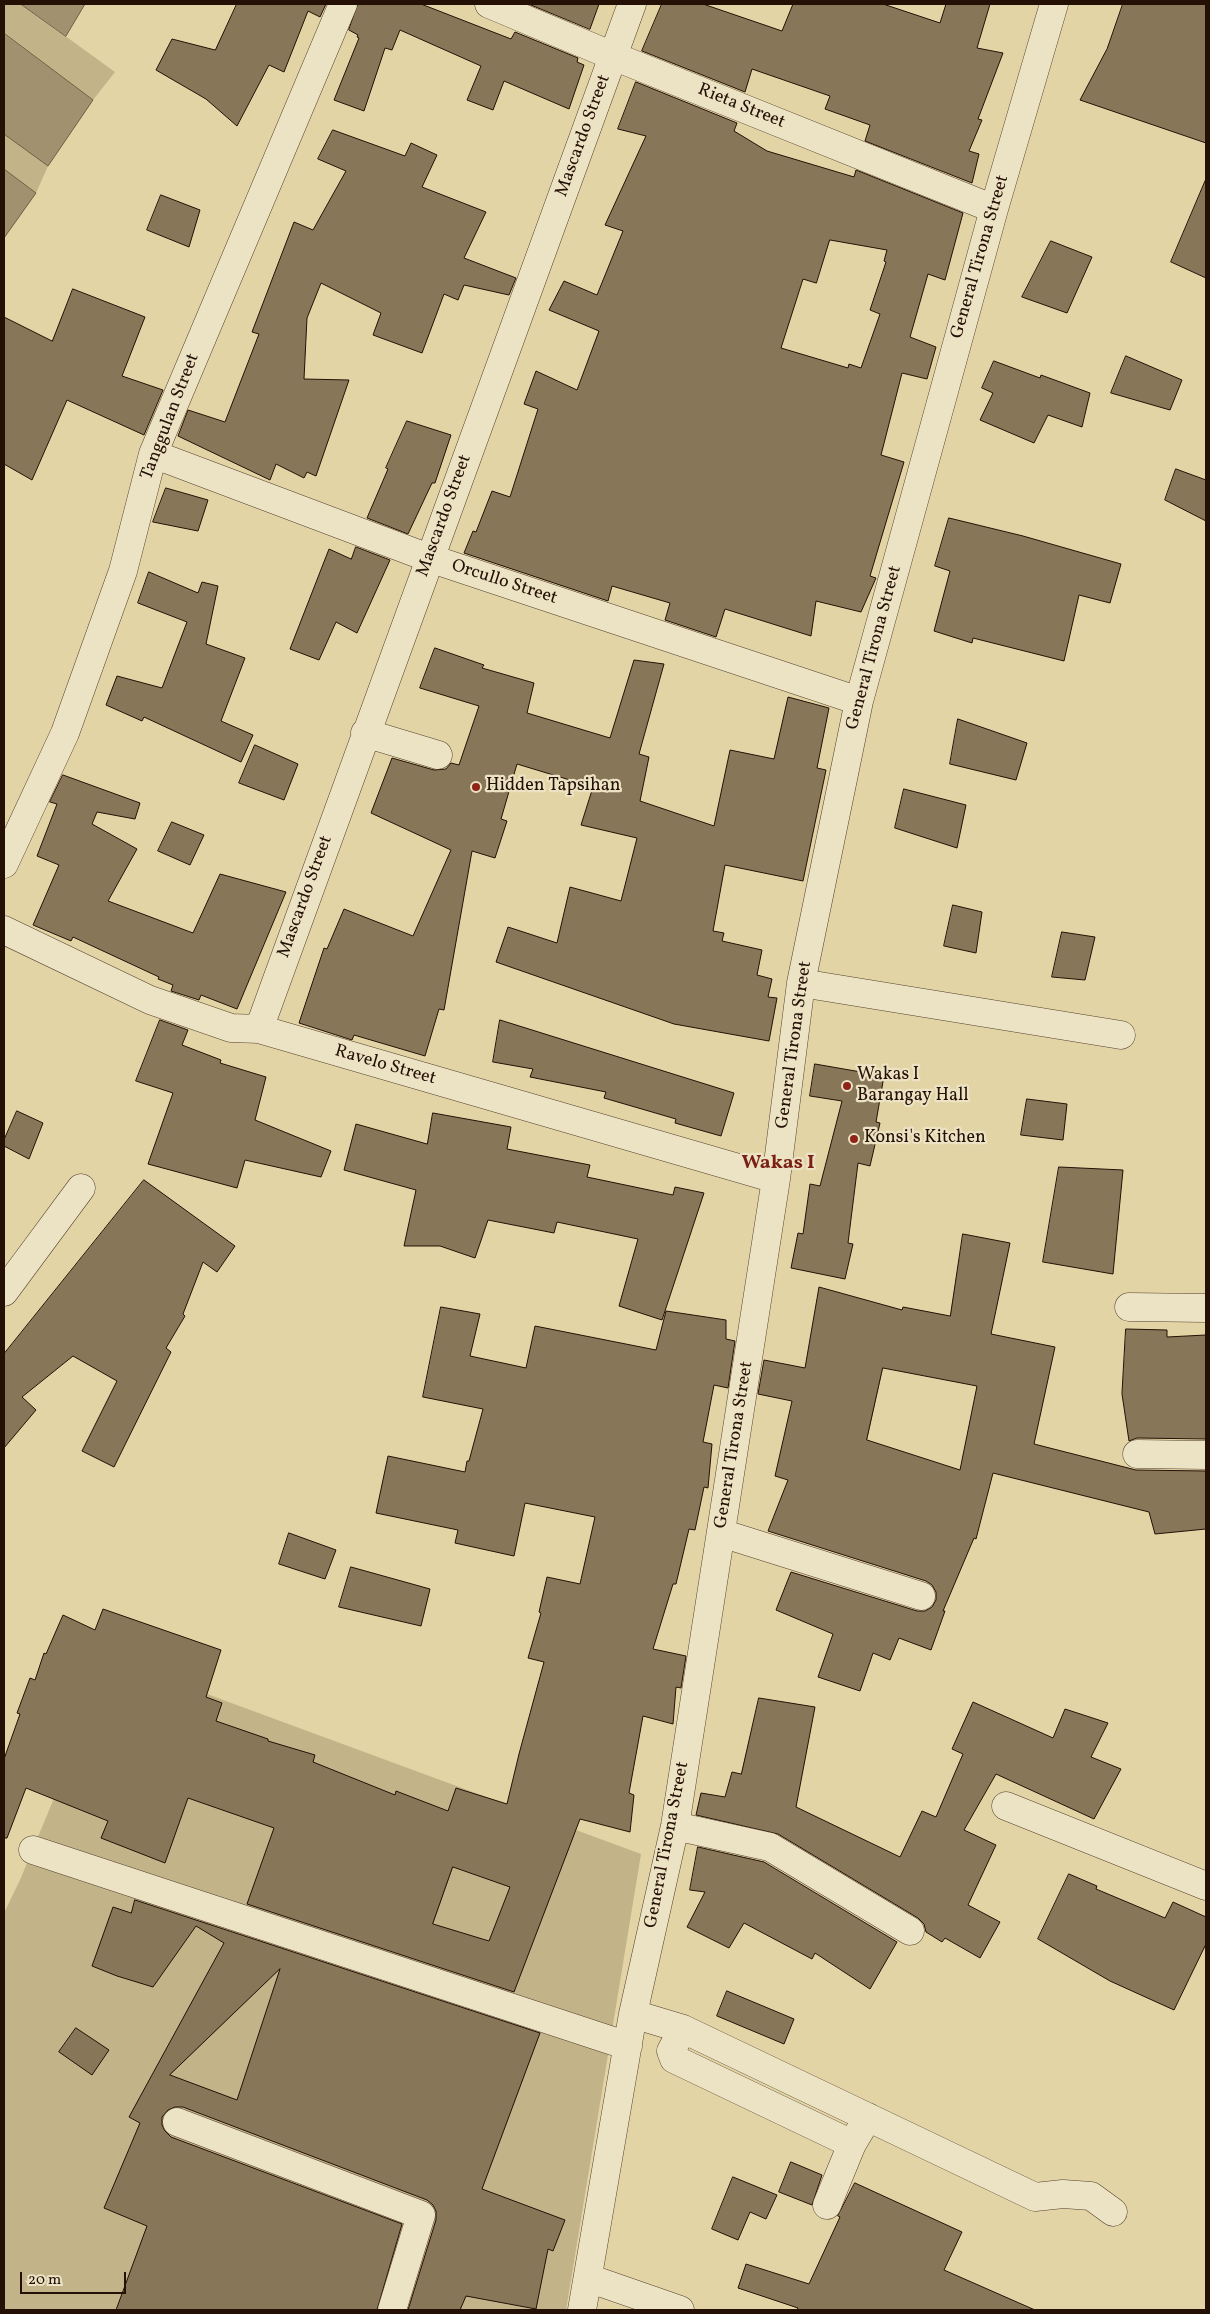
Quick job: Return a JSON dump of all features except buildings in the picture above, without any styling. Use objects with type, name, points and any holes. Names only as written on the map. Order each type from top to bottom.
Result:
[{"type":"street","name":"Tanggulan Street","points":[[4,864],[65,733],[123,571],[153,454],[343,4]]},
{"type":"street","name":"Rieta Street","points":[[489,4],[613,56],[994,209]]},
{"type":"street","name":"Mascardo Street","points":[[259,1029],[365,733],[632,4]]},
{"type":"street","name":"General Tirona Street","points":[[582,2310],[633,2014],[675,1826],[776,1179],[801,983],[859,701],[994,209],[1054,4]]},
{"type":"street","name":"Orcullo Street","points":[[153,454],[429,558],[859,701]]},
{"type":"street","points":[[365,733],[438,755]]},
{"type":"street","name":"Ravelo Street","points":[[4,930],[150,1000],[231,1028],[259,1029],[776,1179]]},
{"type":"street","points":[[801,983],[1121,1035]]},
{"type":"street","points":[[4,1292],[81,1188]]},
{"type":"street","points":[[1129,1307],[1206,1308]]},
{"type":"street","points":[[1137,1454],[1206,1455]]},
{"type":"street","points":[[721,1533],[921,1596]]},
{"type":"street","points":[[1006,1806],[1206,1886]]},
{"type":"street","points":[[675,1826],[770,1847],[910,1931]]},
{"type":"street","points":[[33,1850],[628,2046]]},
{"type":"street","points":[[633,2014],[683,2030],[1035,2197],[1063,2194],[1091,2196],[1113,2212]]},
{"type":"street","points":[[683,2030],[671,2051],[674,2059],[852,2144]]},
{"type":"street","points":[[827,2205],[852,2144],[868,2117]]},
{"type":"street","points":[[177,2122],[421,2215],[392,2310]]},
{"type":"street","points":[[588,2278],[680,2310]]},
{"type":"shaded area","points":[[4,4],[21,4],[115,72],[93,100],[4,32]]},
{"type":"shaded area","points":[[21,4],[85,4],[66,36]]},
{"type":"shaded area","points":[[4,33],[93,100],[48,166],[4,134]]},
{"type":"shaded area","points":[[4,134],[48,166],[36,193],[4,169]]},
{"type":"shaded area","points":[[4,169],[36,193],[4,238]]},
{"type":"shaded area","points":[[112,1659],[641,1854],[566,2310],[4,2310],[4,1913],[20,1880]]},
{"type":"place","name":"Hidden Tapsihan","points":[[476,787]]},
{"type":"place","name":"Wakas I Barangay Hall","points":[[847,1086]]},
{"type":"place","name":"Konsi's Kitchen","points":[[854,1139]]},
{"type":"district","name":"Wakas I","points":[[778,1164]]}]
